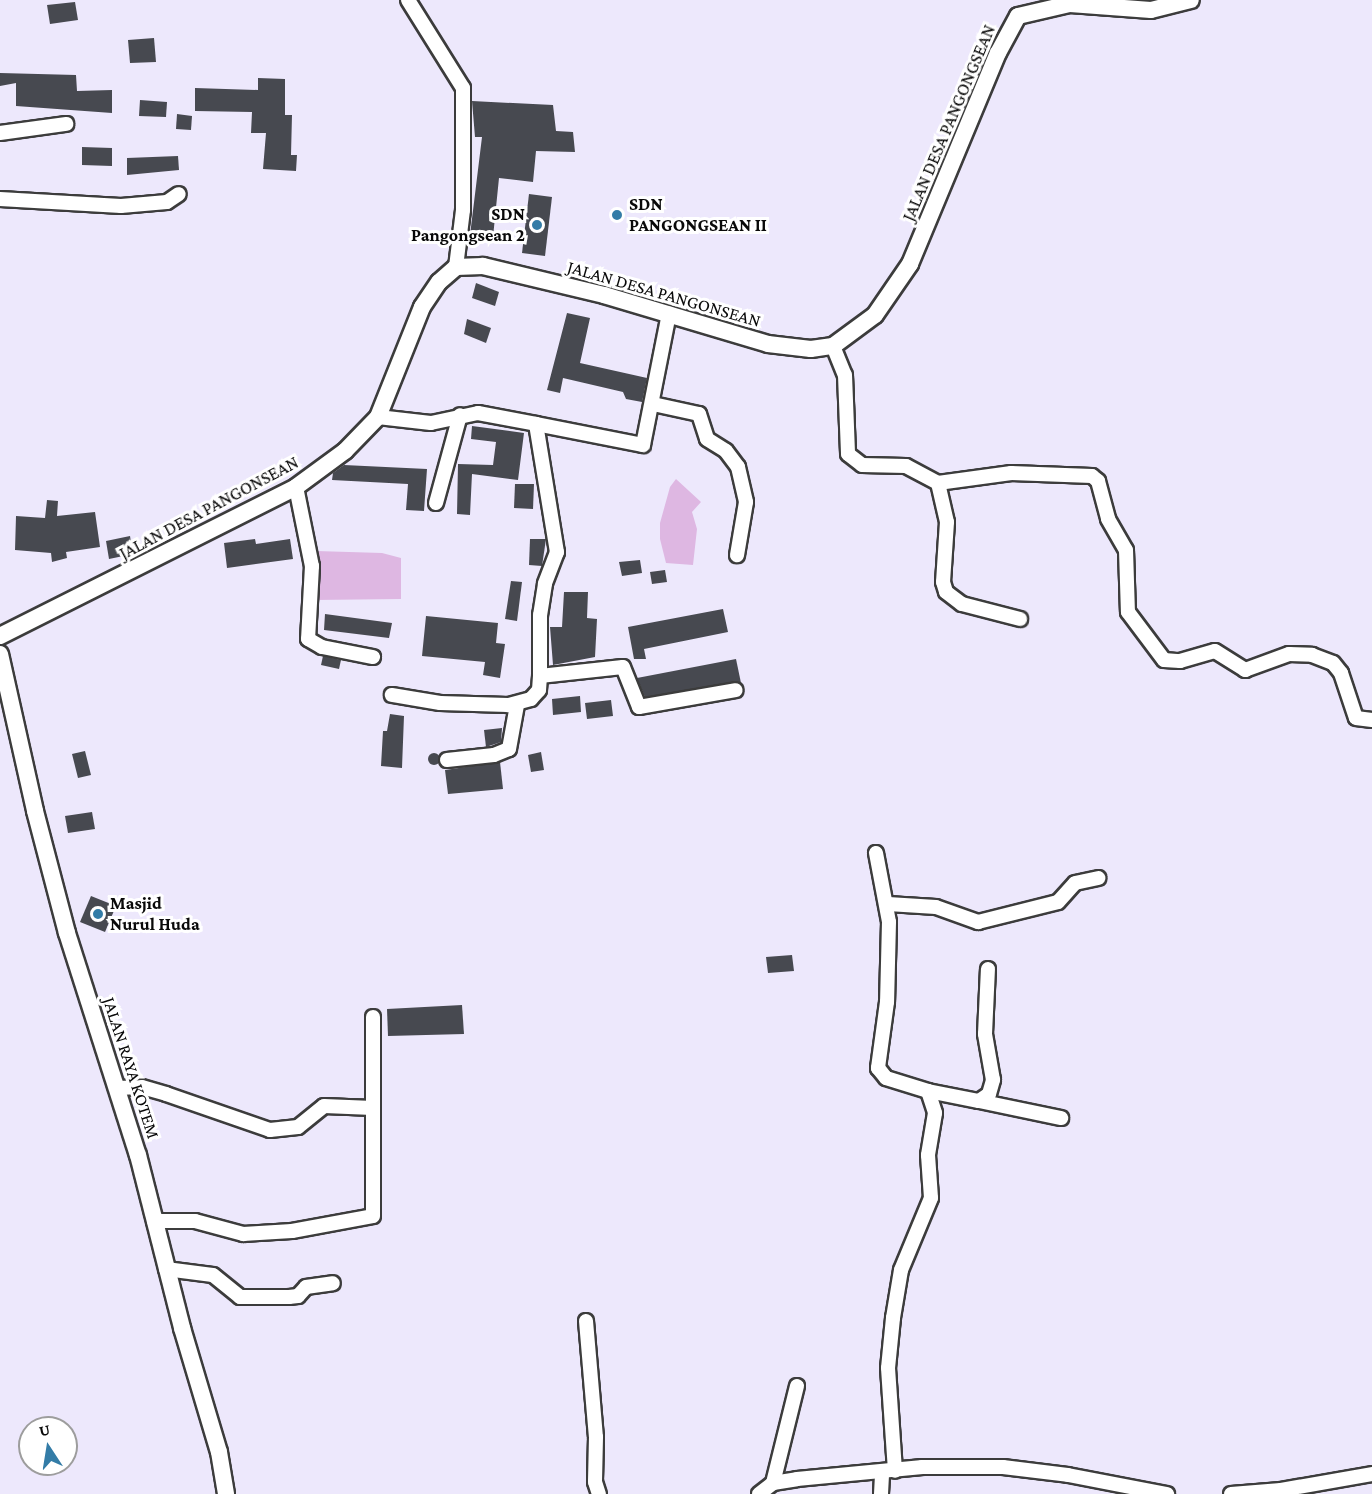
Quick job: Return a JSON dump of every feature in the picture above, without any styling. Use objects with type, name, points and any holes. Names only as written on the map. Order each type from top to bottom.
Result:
[{"type":"street","points":[[408,0],[463,88],[463,210],[456,267]]},
{"type":"street","name":"JALAN DESA PANGONGSEAN","points":[[832,346],[875,315],[910,264],[998,53],[1017,16],[1061,5],[1151,10],[1191,0]]},
{"type":"street","points":[[0,133],[66,124]]},
{"type":"street","points":[[0,199],[121,206],[167,202],[179,194]]},
{"type":"street","name":"JALAN DESA PANGONSEAN","points":[[0,636],[296,487],[345,451],[378,417],[422,307],[430,292],[456,267],[483,266],[790,348],[832,346]]},
{"type":"street","points":[[378,417],[421,423],[460,416],[496,414],[643,445],[653,404],[669,314]]},
{"type":"street","points":[[832,346],[845,375],[849,454],[862,465],[906,466],[938,483],[1011,473],[1092,476],[1098,481],[1108,519],[1126,550],[1128,612],[1164,660],[1180,661],[1215,651],[1245,670],[1289,654],[1312,655],[1333,663],[1341,673],[1356,718],[1372,720]]},
{"type":"street","points":[[653,404],[699,414],[707,439],[726,451],[738,467],[746,502],[737,555]]},
{"type":"street","points":[[436,503],[460,416]]},
{"type":"street","points":[[392,695],[440,703],[517,705],[535,694],[540,676],[540,615],[545,584],[557,552],[536,424]]},
{"type":"street","points":[[938,483],[947,522],[943,582],[946,592],[962,604],[1020,619]]},
{"type":"street","points":[[296,487],[312,566],[308,639],[322,647],[373,657]]},
{"type":"street","name":"JALAN RAYA KOTEM","points":[[0,654],[34,811],[64,923],[117,1088],[219,1452],[226,1494]]},
{"type":"street","points":[[540,676],[623,667],[639,707],[736,690]]},
{"type":"street","points":[[447,760],[494,755],[509,749],[517,705]]},
{"type":"street","points":[[876,853],[888,904],[887,1002],[878,1068],[886,1078],[928,1091],[1061,1118]]},
{"type":"street","points":[[888,904],[936,908],[978,922],[1058,902],[1075,883],[1098,878]]},
{"type":"street","points":[[979,1101],[990,1094],[993,1080],[985,1034],[988,969]]},
{"type":"street","points":[[154,1221],[195,1221],[243,1234],[368,1219],[374,1211],[373,1017]]},
{"type":"street","points":[[117,1088],[158,1091],[278,1131],[298,1127],[324,1106],[373,1108]]},
{"type":"street","points":[[881,1494],[889,1472],[888,1368],[902,1270],[931,1198],[928,1155],[934,1113],[928,1091]]},
{"type":"street","points":[[166,1269],[213,1275],[240,1297],[298,1296],[306,1287],[333,1282]]},
{"type":"street","points":[[586,1321],[596,1437],[595,1482],[599,1494]]},
{"type":"street","points":[[773,1483],[797,1386]]},
{"type":"street","points":[[759,1494],[773,1483],[889,1472],[1002,1467],[1068,1475],[1167,1494]]},
{"type":"street","points":[[1231,1494],[1292,1489],[1372,1474]]},
{"type":"shaded area","points":[[676,479],[701,502],[692,512],[697,529],[693,565],[666,563],[660,539],[660,523],[670,487]]},
{"type":"shaded area","points":[[316,551],[382,553],[401,558],[401,599],[315,600]]},
{"type":"building","points":[[75,2],[78,20],[50,24],[47,5]]},
{"type":"building","points":[[154,38],[156,62],[130,63],[128,40]]},
{"type":"building","points":[[0,73],[76,75],[77,91],[112,90],[112,113],[16,106],[16,83],[0,86]]},
{"type":"building","points":[[258,78],[285,79],[285,115],[292,115],[291,155],[297,155],[296,171],[263,169],[266,133],[251,133],[252,112],[195,111],[195,88],[258,90]]},
{"type":"building","points":[[140,100],[167,102],[166,117],[139,116]]},
{"type":"building","points":[[472,101],[553,105],[556,131],[573,132],[575,152],[536,151],[533,182],[499,178],[493,237],[470,235],[482,137],[475,137]]},
{"type":"building","points":[[177,114],[192,116],[191,130],[176,129]]},
{"type":"building","points":[[82,147],[112,148],[112,166],[82,165]]},
{"type":"building","points":[[178,156],[179,170],[127,175],[127,158]]},
{"type":"building","name":"SDN Pangongsean 2","points":[[529,194],[552,197],[545,256],[522,253]]},
{"type":"building","points":[[476,283],[499,292],[495,306],[472,298]]},
{"type":"building","points":[[567,313],[590,318],[580,363],[647,378],[642,402],[626,399],[623,392],[563,378],[560,393],[547,390]]},
{"type":"building","points":[[467,319],[491,328],[486,343],[464,334]]},
{"type":"building","points":[[472,426],[524,433],[518,480],[472,474],[470,515],[457,514],[458,464],[493,465],[496,442],[471,439]]},
{"type":"building","points":[[344,465],[427,469],[424,511],[406,510],[408,484],[332,480],[333,473]]},
{"type":"building","points":[[515,484],[534,484],[533,509],[514,508]]},
{"type":"building","points":[[47,500],[58,501],[57,516],[95,512],[100,547],[66,552],[67,558],[52,562],[51,553],[15,550],[16,516],[45,518]]},
{"type":"building","points":[[130,536],[133,554],[109,559],[106,541]]},
{"type":"building","points":[[255,539],[256,544],[290,539],[293,559],[227,568],[224,543]]},
{"type":"building","points":[[530,539],[546,539],[542,566],[529,565]]},
{"type":"building","points":[[640,560],[642,573],[622,576],[619,562]]},
{"type":"building","points":[[665,570],[667,582],[652,584],[650,572]]},
{"type":"building","points":[[511,581],[522,582],[517,621],[505,619]]},
{"type":"building","points":[[564,592],[588,592],[587,618],[597,619],[595,657],[553,665],[550,627],[562,627]]},
{"type":"building","points":[[723,609],[728,632],[644,649],[646,659],[634,659],[628,627]]},
{"type":"building","points":[[325,614],[392,623],[389,638],[324,630]]},
{"type":"building","points":[[426,616],[498,623],[496,643],[505,644],[500,678],[483,675],[485,662],[422,656]]},
{"type":"building","points":[[323,656],[341,660],[339,669],[321,665]]},
{"type":"building","points":[[736,659],[741,683],[645,697],[637,678]]},
{"type":"building","points":[[580,696],[581,712],[553,715],[552,699]]},
{"type":"building","points":[[611,700],[613,716],[587,719],[585,703]]},
{"type":"building","points":[[390,714],[404,716],[402,768],[381,766],[383,731],[387,731]]},
{"type":"building","points":[[502,728],[501,742],[486,747],[484,730]]},
{"type":"building","points":[[85,751],[91,775],[78,778],[72,754]]},
{"type":"building","points":[[541,752],[544,770],[531,772],[528,755]]},
{"type":"building","points":[[436,753],[440,759],[436,765],[432,765],[428,757]]},
{"type":"building","points":[[500,762],[503,789],[448,794],[445,770]]},
{"type":"building","points":[[92,812],[95,829],[68,833],[65,816]]},
{"type":"building","name":"Masjid Nurul Huda","points":[[91,896],[116,906],[105,932],[80,922]]},
{"type":"building","points":[[792,955],[794,971],[768,973],[766,957]]},
{"type":"building","points":[[462,1005],[464,1034],[388,1036],[387,1009]]},
{"type":"place","name":"SDN PANGONGSEAN II","points":[[617,215]]},
{"type":"place","name":"SDN Pangongsean 2","points":[[537,225]]},
{"type":"place","name":"Masjid Nurul Huda","points":[[98,914]]}]
